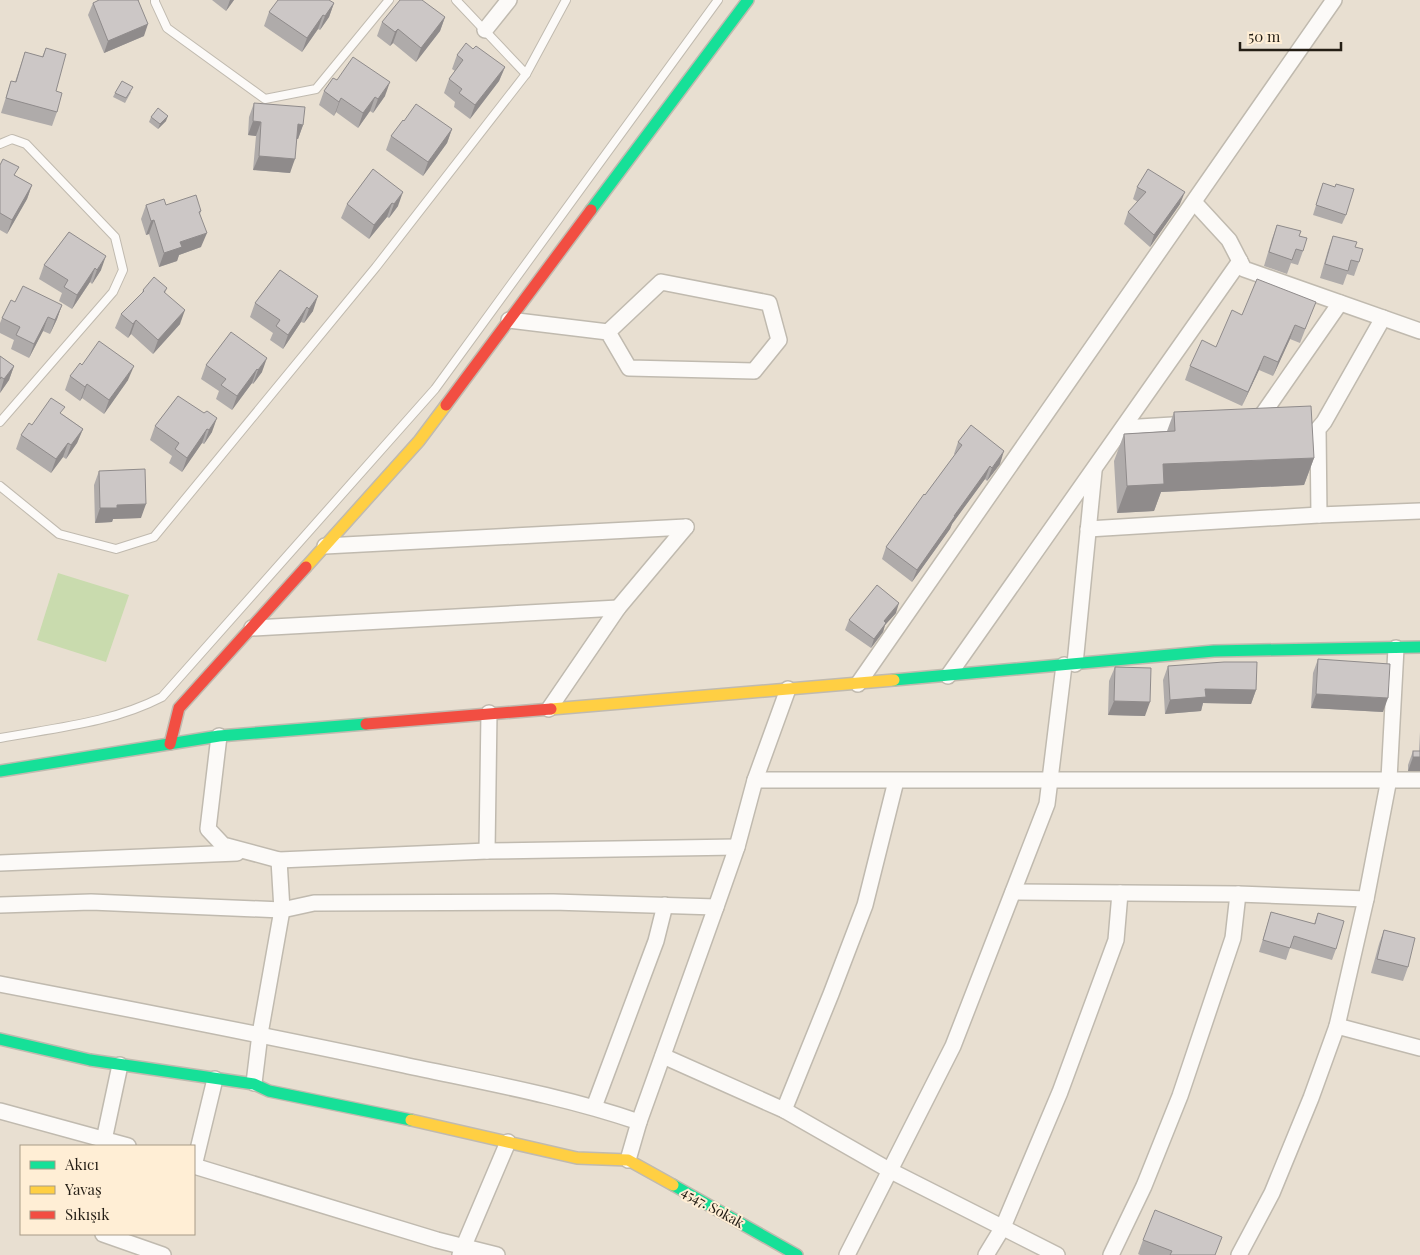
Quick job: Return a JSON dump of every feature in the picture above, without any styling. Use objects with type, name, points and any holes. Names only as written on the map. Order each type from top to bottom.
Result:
[{"type":"street","points":[[485,30],[509,0]]},
{"type":"street","points":[[170,744],[180,708],[419,441],[748,0]]},
{"type":"street","points":[[858,684],[1334,0]]},
{"type":"street","points":[[1194,202],[1230,240],[1244,269],[1420,331]]},
{"type":"street","points":[[948,676],[1240,261]]},
{"type":"street","points":[[661,282],[769,303],[779,340],[754,371],[629,368],[608,332],[661,282]]},
{"type":"street","points":[[1258,421],[1340,303]]},
{"type":"street","points":[[1319,515],[1318,428],[1324,422],[1383,318]]},
{"type":"street","points":[[509,320],[608,332]]},
{"type":"street","points":[[1239,422],[1277,421]]},
{"type":"street","points":[[1305,421],[1324,422]]},
{"type":"street","points":[[1123,428],[1200,424]]},
{"type":"street","points":[[847,1255],[953,1046],[1047,804],[1070,665],[1094,469]]},
{"type":"street","points":[[1088,529],[1420,511]]},
{"type":"street","points":[[325,546],[686,527],[618,608],[549,709]]},
{"type":"street","points":[[252,628],[618,608]]},
{"type":"street","points":[[0,771],[219,736],[858,684],[1214,651],[1420,647]]},
{"type":"street","points":[[1238,1255],[1272,1193],[1311,1098],[1337,1026],[1366,899],[1389,779],[1396,648]]},
{"type":"street","points":[[0,1039],[90,1060],[254,1084],[269,1090],[577,1158],[628,1160],[639,1122],[737,847],[755,780],[788,689]]},
{"type":"street","points":[[487,851],[489,714]]},
{"type":"street","points":[[219,736],[208,829],[223,845],[279,860],[487,851],[737,847]]},
{"type":"street","points":[[755,780],[1420,780]]},
{"type":"street","points":[[784,1110],[865,905],[896,781]]},
{"type":"street","points":[[0,863],[251,853]]},
{"type":"street","points":[[254,1084],[260,1034],[282,910],[279,860]]},
{"type":"street","points":[[1013,892],[1238,894],[1366,899]]},
{"type":"street","points":[[986,1255],[1003,1227],[1060,1092],[1116,940],[1120,893]]},
{"type":"street","points":[[1111,1255],[1144,1186],[1180,1096],[1233,938],[1238,894]]},
{"type":"street","points":[[0,905],[91,902],[282,910],[314,903],[553,902],[716,908]]},
{"type":"street","points":[[594,1107],[656,941],[665,905]]},
{"type":"street","points":[[0,984],[260,1034],[594,1107],[639,1122]]},
{"type":"street","points":[[1337,1026],[1420,1048]]},
{"type":"street","points":[[662,1056],[784,1110],[889,1170],[1057,1255]]},
{"type":"street","points":[[95,1141],[120,1065]]},
{"type":"street","points":[[195,1162],[215,1079]]},
{"type":"street","points":[[0,1111],[95,1141],[121,1145]]},
{"type":"street","points":[[462,1251],[508,1142]]},
{"type":"street","name":"4547. Sokak","points":[[628,1160],[797,1255]]},
{"type":"street","points":[[195,1166],[462,1251],[497,1255]]},
{"type":"street","points":[[106,1235],[163,1255]]},
{"type":"lane","points":[[156,0],[155,2],[167,28],[265,99],[316,89],[389,0]]},
{"type":"lane","points":[[456,0],[526,74]]},
{"type":"lane","points":[[0,486],[59,534],[116,549],[154,537],[376,267],[526,74],[566,0]]},
{"type":"lane","points":[[0,738],[115,716],[145,705],[162,696],[435,389],[718,0]]},
{"type":"lane","points":[[0,144],[12,140],[26,144],[115,238],[123,270],[113,292],[0,422]]},
{"type":"green space","points":[[58,573],[129,595],[106,662],[37,640]]},
{"type":"building","points":[[99,0],[138,0],[148,24],[108,41],[93,3]]},
{"type":"building","points":[[278,0],[329,0],[334,3],[307,38],[269,12]]},
{"type":"building","points":[[400,0],[422,0],[445,17],[421,48],[398,29],[395,32],[382,22]]},
{"type":"building","points":[[466,43],[473,49],[476,46],[505,67],[475,105],[459,93],[462,89],[449,79],[463,60],[457,55]]},
{"type":"building","points":[[46,48],[66,54],[56,91],[62,93],[57,112],[6,98],[11,81],[16,82],[25,52],[43,57]]},
{"type":"building","points":[[353,57],[390,82],[378,99],[375,97],[363,113],[341,98],[339,102],[324,91],[333,78],[337,80]]},
{"type":"building","points":[[122,81],[133,87],[126,98],[115,93]]},
{"type":"building","points":[[254,103],[305,107],[303,125],[298,124],[295,159],[259,156],[261,122],[253,121]]},
{"type":"building","points":[[416,104],[452,129],[428,162],[391,136]]},
{"type":"building","points":[[158,108],[168,116],[160,124],[151,117]]},
{"type":"building","points":[[3,159],[19,167],[14,175],[32,185],[12,220],[0,213],[0,165]]},
{"type":"building","points":[[373,169],[403,192],[374,225],[347,204]]},
{"type":"building","points":[[1148,169],[1185,192],[1154,235],[1128,212],[1146,192],[1137,187]]},
{"type":"building","points":[[1323,183],[1335,187],[1336,184],[1354,189],[1346,215],[1316,205]]},
{"type":"building","points":[[196,195],[201,211],[199,212],[207,233],[180,242],[182,247],[164,253],[154,220],[151,221],[146,205],[164,199],[166,205]]},
{"type":"building","points":[[1277,225],[1301,231],[1299,236],[1307,238],[1303,251],[1296,249],[1292,260],[1269,252]]},
{"type":"building","points":[[69,232],[106,256],[97,270],[95,268],[77,295],[64,287],[68,280],[44,265]]},
{"type":"building","points":[[1333,236],[1357,242],[1355,247],[1363,249],[1359,262],[1351,260],[1348,271],[1325,264]]},
{"type":"building","points":[[280,270],[318,296],[309,309],[307,307],[288,335],[276,326],[280,320],[255,303]]},
{"type":"building","points":[[154,277],[167,288],[164,292],[185,310],[158,340],[136,320],[133,324],[121,314],[144,291]]},
{"type":"building","points":[[1257,279],[1316,302],[1305,329],[1295,325],[1278,362],[1264,356],[1248,392],[1190,366],[1202,340],[1216,347],[1232,310],[1242,315]]},
{"type":"building","points":[[23,286],[62,305],[55,320],[48,317],[34,344],[16,335],[20,327],[2,318],[11,300],[15,302]]},
{"type":"building","points":[[231,332],[267,358],[237,396],[221,385],[226,379],[206,365]]},
{"type":"building","points":[[99,341],[134,366],[109,400],[87,384],[85,387],[70,376],[80,363],[82,365]]},
{"type":"building","points":[[0,356],[14,366],[4,379],[1,377],[0,379]]},
{"type":"building","points":[[178,396],[204,413],[207,411],[217,418],[187,458],[175,449],[179,443],[155,426]]},
{"type":"building","points":[[51,398],[65,407],[60,413],[83,429],[71,445],[68,443],[56,459],[21,435],[29,423],[32,425]]},
{"type":"building","points":[[1311,406],[1314,458],[1163,464],[1164,484],[1127,486],[1124,434],[1175,431],[1174,412]]},
{"type":"building","points":[[971,425],[1004,451],[992,468],[990,466],[917,570],[886,547],[962,445],[958,442]]},
{"type":"building","points":[[145,469],[146,504],[117,505],[117,508],[100,508],[99,471]]},
{"type":"building","points":[[877,585],[899,603],[884,621],[886,623],[874,639],[849,620]]},
{"type":"building","points":[[1318,659],[1390,664],[1388,698],[1316,694]]},
{"type":"building","points":[[1257,662],[1256,690],[1205,689],[1206,697],[1170,700],[1168,666]]},
{"type":"building","points":[[1115,667],[1151,668],[1150,702],[1114,701]]},
{"type":"building","points":[[1413,751],[1420,751],[1420,757],[1413,757]]},
{"type":"building","points":[[1271,912],[1315,924],[1318,913],[1344,921],[1336,949],[1294,936],[1290,948],[1263,940]]},
{"type":"building","points":[[1384,930],[1415,938],[1408,967],[1377,959]]},
{"type":"building","points":[[1155,1210],[1222,1237],[1215,1255],[1170,1255],[1172,1251],[1143,1240]]},
{"type":"traffic: fast","points":[[591,210],[748,0]]},
{"type":"traffic: fast","points":[[894,680],[1214,651],[1420,647]]},
{"type":"traffic: fast","points":[[0,771],[219,736],[366,724]]},
{"type":"traffic: fast","points":[[0,1039],[90,1060],[254,1084],[269,1091],[411,1120]]},
{"type":"traffic: fast","points":[[673,1185],[797,1255]]},
{"type":"traffic: slow","points":[[306,567],[419,441],[446,405]]},
{"type":"traffic: slow","points":[[551,709],[894,680]]},
{"type":"traffic: slow","points":[[411,1120],[577,1158],[628,1160],[673,1185]]},
{"type":"traffic: jam","points":[[446,405],[591,210]]},
{"type":"traffic: jam","points":[[170,744],[179,708],[306,567]]},
{"type":"traffic: jam","points":[[366,724],[551,709]]}]
